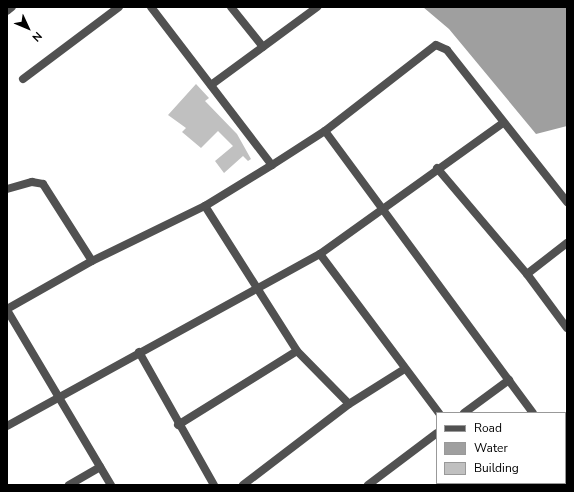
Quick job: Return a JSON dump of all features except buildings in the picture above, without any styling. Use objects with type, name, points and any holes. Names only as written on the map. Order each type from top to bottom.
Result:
[{"type":"street","points":[[7,11],[12,7]]},
{"type":"street","points":[[23,79],[119,7]]},
{"type":"street","points":[[151,7],[272,165]]},
{"type":"street","points":[[232,7],[263,47]]},
{"type":"street","points":[[211,85],[312,9]]},
{"type":"street","points":[[111,485],[7,310],[92,261],[205,206],[272,165],[325,131],[436,45],[447,50],[503,124],[567,202]]},
{"type":"street","points":[[7,426],[139,352],[320,254],[384,211],[437,168],[503,124]]},
{"type":"street","points":[[325,131],[533,412]]},
{"type":"street","points":[[437,168],[527,274],[567,328]]},
{"type":"street","points":[[7,189],[32,182],[43,184],[92,261]]},
{"type":"street","points":[[205,206],[297,351],[349,404]]},
{"type":"street","points":[[527,274],[567,243]]},
{"type":"street","points":[[320,254],[403,370],[438,412]]},
{"type":"street","points":[[178,425],[297,351]]},
{"type":"street","points":[[139,352],[178,425],[214,485]]},
{"type":"street","points":[[243,485],[349,404],[403,370]]},
{"type":"street","points":[[465,412],[509,380]]},
{"type":"street","points":[[368,485],[436,434]]},
{"type":"street","points":[[69,485],[100,467]]},
{"type":"water","points":[[423,7],[567,7],[567,126],[536,134],[449,29]]}]
